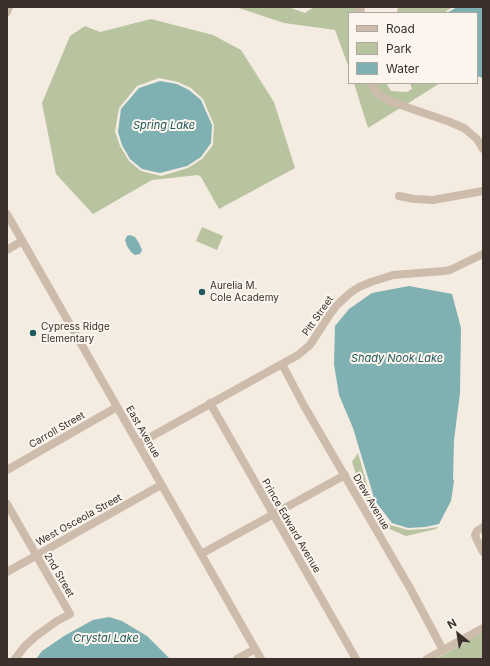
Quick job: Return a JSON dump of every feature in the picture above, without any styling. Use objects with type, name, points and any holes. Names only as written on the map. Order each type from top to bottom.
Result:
[{"type":"street","points":[[7,12],[9,7]]},
{"type":"street","points":[[372,84],[377,93],[389,101],[464,128],[477,139],[483,149]]},
{"type":"street","points":[[399,196],[414,199],[433,200],[483,191]]},
{"type":"street","name":"East Avenue","points":[[7,214],[261,659]]},
{"type":"street","points":[[7,250],[22,241]]},
{"type":"street","name":"Pitt Street","points":[[138,444],[298,355],[310,345],[337,305],[359,287],[393,275],[450,270],[482,258]]},
{"type":"street","name":"Drew Avenue","points":[[282,364],[303,404],[410,588],[443,650]]},
{"type":"street","name":"Prince Edward Avenue","points":[[210,403],[356,659]]},
{"type":"street","name":"Carroll Street","points":[[7,470],[117,407]]},
{"type":"street","points":[[201,554],[345,475]]},
{"type":"street","name":"West Osceola Street","points":[[7,572],[162,485]]},
{"type":"street","name":"2nd Street","points":[[7,504],[70,614],[36,636],[25,646],[15,659]]},
{"type":"street","points":[[483,527],[477,531],[475,535],[483,552]]},
{"type":"street","points":[[427,659],[483,628]]},
{"type":"street","points":[[237,659],[255,649]]},
{"type":"green space","points":[[236,7],[288,7],[305,13],[314,7],[358,7],[357,12],[348,12],[348,65],[335,30],[284,23]]},
{"type":"green space","points":[[398,7],[452,7],[445,12],[397,12]]},
{"type":"green space","points":[[151,19],[213,35],[241,50],[274,102],[295,168],[219,209],[201,177],[198,175],[152,180],[93,214],[56,174],[42,103],[70,36],[85,26],[100,32]],"holes":[[[159,78],[178,82],[191,88],[203,99],[214,125],[213,145],[202,159],[188,168],[161,176],[141,171],[129,161],[120,146],[115,131],[119,108],[137,86]]]},
{"type":"green space","points":[[354,84],[369,84],[400,108],[368,128]]},
{"type":"green space","points":[[375,84],[387,84],[391,91],[407,92],[412,89],[410,84],[438,84],[407,104],[383,94]]},
{"type":"green space","points":[[202,227],[223,236],[217,250],[196,241]]},
{"type":"green space","points":[[358,453],[372,502],[390,525],[408,530],[438,527],[436,529],[406,536],[385,527],[362,492],[352,462]]},
{"type":"green space","points":[[483,632],[483,659],[436,659]]},
{"type":"water","points":[[457,7],[483,7],[483,78],[478,76],[478,12],[449,12]]},
{"type":"water","name":"Spring Lake","points":[[160,81],[177,84],[189,90],[201,100],[212,125],[211,143],[201,157],[187,166],[160,173],[142,169],[130,159],[122,145],[118,132],[121,109],[139,88]]},
{"type":"water","points":[[130,235],[135,237],[139,243],[142,250],[140,254],[135,255],[127,246],[125,240],[127,236]]},
{"type":"water","name":"Shady Nook Lake","points":[[409,286],[452,294],[461,328],[460,393],[454,440],[454,481],[451,501],[439,524],[408,528],[392,523],[375,501],[353,428],[339,395],[334,364],[335,326],[349,309],[372,293]]},
{"type":"water","name":"Crystal Lake","points":[[109,617],[122,621],[147,636],[170,659],[36,659],[42,651],[64,636],[93,620]]},
{"type":"place","name":"Aurelia M. Cole Academy","points":[[202,292]]},
{"type":"place","name":"Cypress Ridge Elementary","points":[[33,333]]}]
